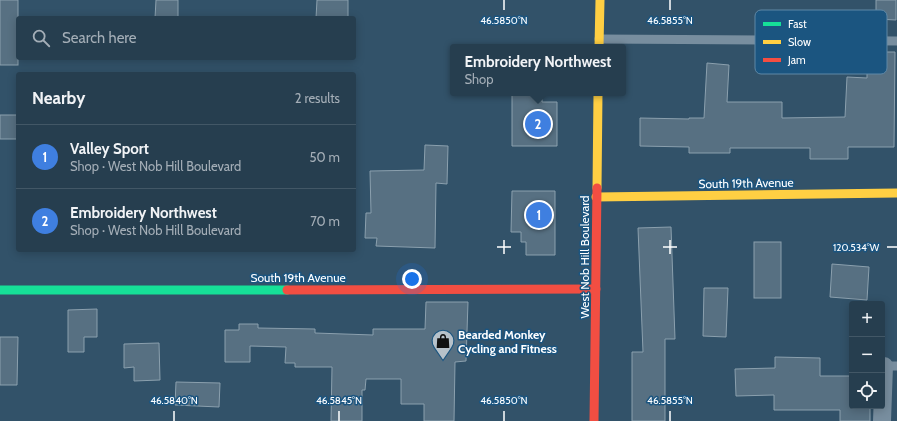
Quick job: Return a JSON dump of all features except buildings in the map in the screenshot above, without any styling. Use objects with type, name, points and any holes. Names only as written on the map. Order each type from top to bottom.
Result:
[{"type":"street","points":[[599,43],[600,0]]},
{"type":"street","name":"West Nob Hill Boulevard","points":[[594,421],[598,96]]},
{"type":"street","name":"South 19th Avenue","points":[[596,197],[897,193]]},
{"type":"street","name":"South 19th Avenue","points":[[0,290],[596,289]]},
{"type":"street","points":[[882,421],[890,366]]},
{"type":"lane","points":[[887,41],[897,41]]},
{"type":"lane","points":[[599,43],[755,42]]},
{"type":"traffic: fast","points":[[0,290],[287,290]]},
{"type":"traffic: slow","points":[[599,44],[600,0]]},
{"type":"traffic: slow","points":[[597,188],[598,96]]},
{"type":"traffic: slow","points":[[596,197],[897,193]]},
{"type":"traffic: jam","points":[[594,421],[597,188]]},
{"type":"traffic: jam","points":[[287,290],[596,289]]},
{"type":"place","name":"Embroidery Northwest","points":[[538,124]]},
{"type":"place","name":"Valley Sport","points":[[539,215]]},
{"type":"place","name":"Bearded Monkey Cycling and Fitness","points":[[443,360]]}]
